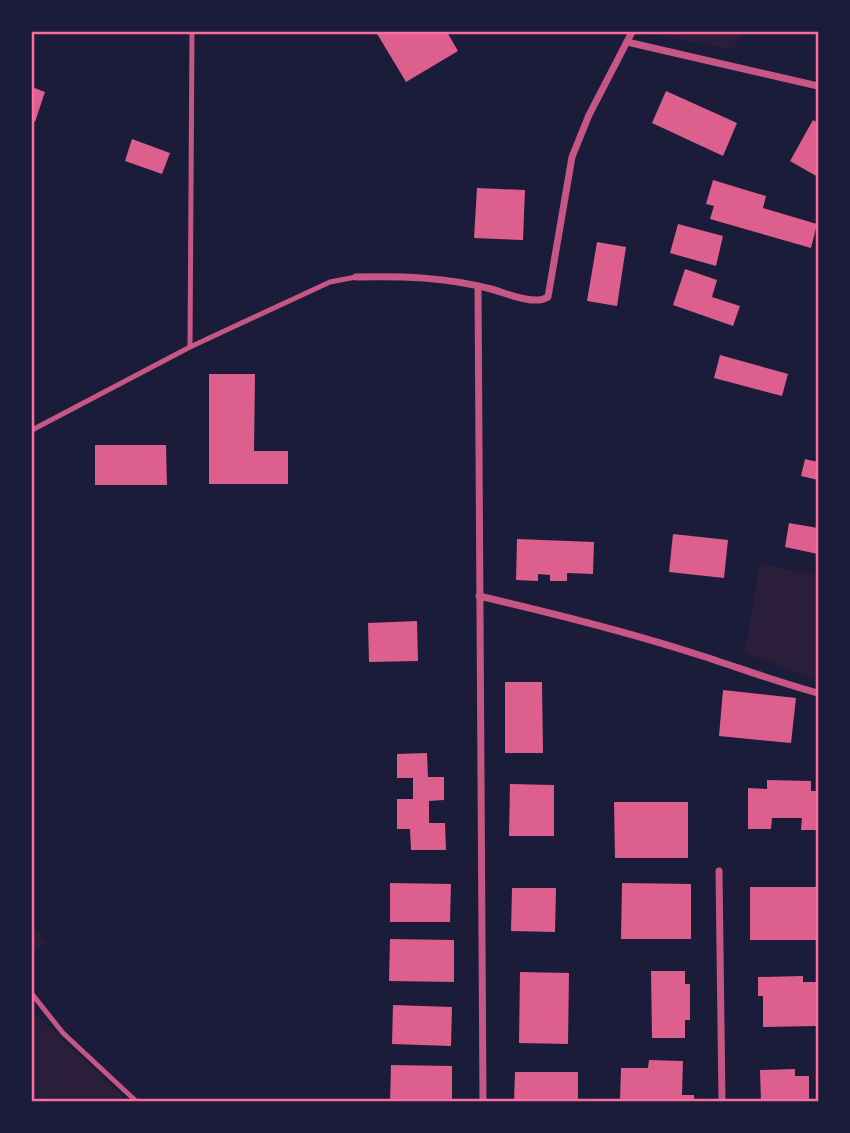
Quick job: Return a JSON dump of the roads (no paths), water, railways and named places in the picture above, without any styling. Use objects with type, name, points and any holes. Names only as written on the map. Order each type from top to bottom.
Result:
[{"type":"street","points":[[356,277],[420,277],[478,286],[537,300],[548,297],[572,157],[589,115],[632,32]]},
{"type":"street","points":[[627,42],[818,86]]},
{"type":"street","points":[[478,286],[483,1101]]},
{"type":"street","points":[[479,596],[584,621],[697,654],[768,680],[818,693]]},
{"type":"street","points":[[719,871],[722,1101]]},
{"type":"lane","points":[[190,347],[192,32]]},
{"type":"lane","points":[[32,430],[190,347],[330,282],[356,277]]},
{"type":"lane","points":[[32,994],[63,1033],[137,1101]]}]
